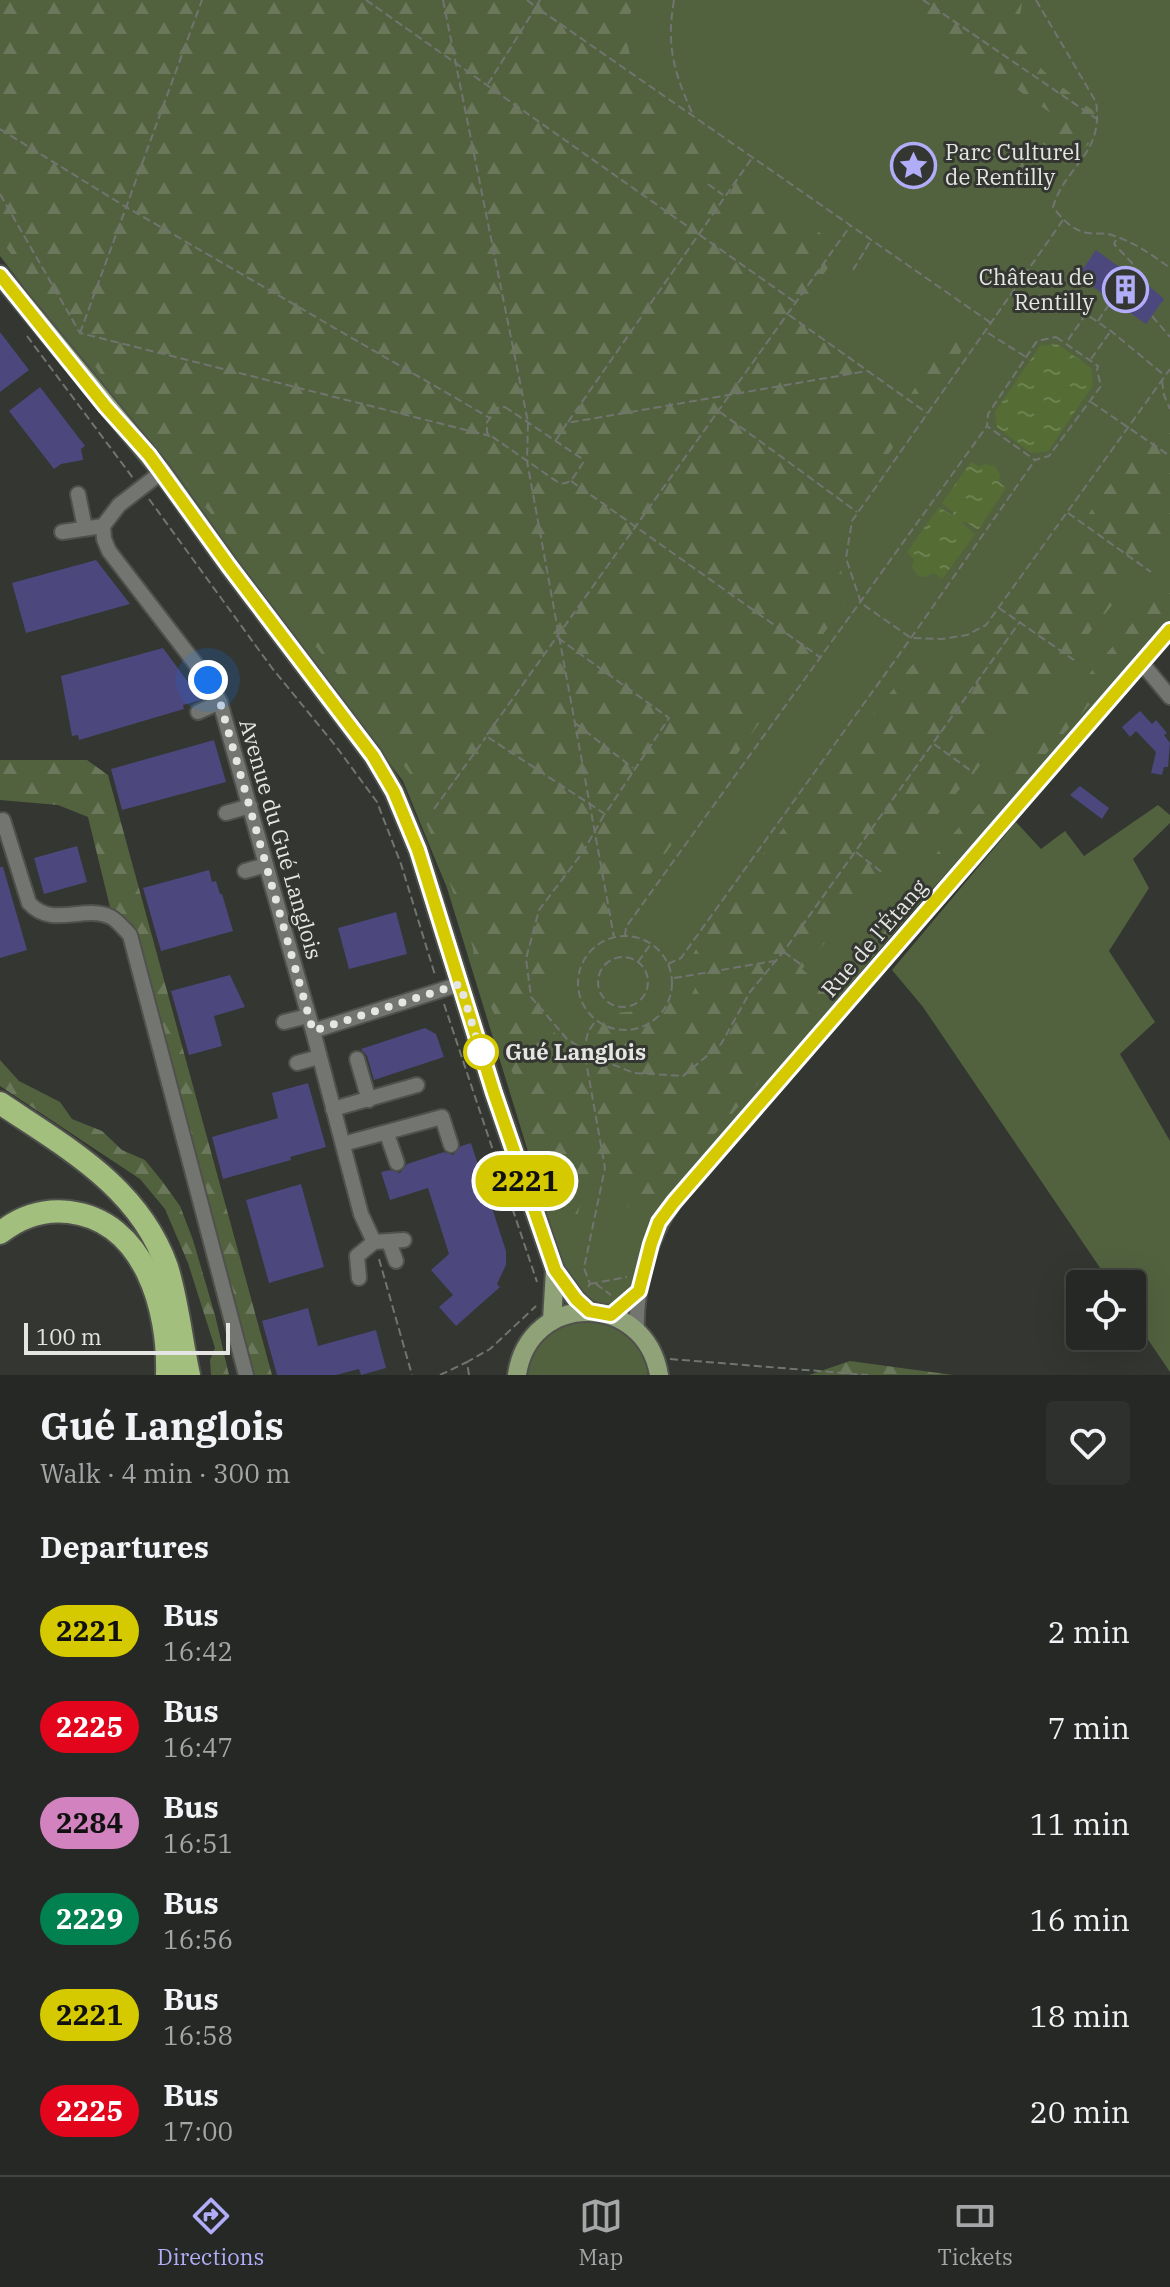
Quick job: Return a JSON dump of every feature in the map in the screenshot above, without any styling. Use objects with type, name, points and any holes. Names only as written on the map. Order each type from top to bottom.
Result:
[{"type":"highway","points":[[0,1103],[105,1176],[142,1217],[168,1270],[189,1375]]},
{"type":"highway","points":[[0,1233],[27,1217],[59,1211],[93,1218],[110,1227],[133,1249],[149,1276],[162,1322],[167,1375]]},
{"type":"main road","points":[[0,275],[171,484],[373,756],[394,792],[418,850],[494,1093],[555,1270],[589,1311]]},
{"type":"main road","points":[[106,407],[148,483],[229,566]]},
{"type":"main road","points":[[552,1321],[555,1270]]},
{"type":"main road","points":[[515,1374],[529,1342],[552,1321],[570,1314],[614,1308],[637,1331],[662,1367]]},
{"type":"street","points":[[62,532],[103,526],[119,505],[148,483]]},
{"type":"street","points":[[78,494],[85,528]]},
{"type":"street","name":"Avenue du Gué Langlois","points":[[103,526],[109,551],[208,680],[220,702],[311,1023],[361,1214],[389,1241],[396,1261]]},
{"type":"street","name":"Rue de l'Étang","points":[[637,1331],[639,1291],[651,1244],[659,1222],[674,1202],[1170,630]]},
{"type":"street","points":[[1141,662],[1170,697]]},
{"type":"street","points":[[198,712],[220,702]]},
{"type":"street","points":[[226,813],[250,806]]},
{"type":"street","points":[[3,820],[29,903],[37,911],[51,916],[93,912],[109,917],[130,935],[246,1375]]},
{"type":"street","points":[[245,871],[266,865]]},
{"type":"street","points":[[284,1022],[311,1023],[460,984]]},
{"type":"street","points":[[297,1063],[319,1057]]},
{"type":"street","points":[[357,1059],[369,1100]]},
{"type":"street","points":[[333,1109],[417,1085]]},
{"type":"street","points":[[343,1144],[442,1117],[451,1145]]},
{"type":"street","points":[[387,1134],[397,1163]]},
{"type":"street","points":[[359,1278],[357,1256],[389,1241]]},
{"type":"street","points":[[614,1308],[639,1291]]},
{"type":"path","points":[[80,333],[202,0]]},
{"type":"path","points":[[366,0],[796,303]]},
{"type":"path","points":[[443,0],[528,422],[527,461],[614,937]]},
{"type":"path","points":[[527,0],[992,324]]},
{"type":"path","points":[[488,84],[540,0]]},
{"type":"path","points":[[674,0],[669,40],[679,83],[694,116]]},
{"type":"path","points":[[923,0],[1099,120]]},
{"type":"path","points":[[1036,0],[1096,102],[1099,120],[1094,142],[1057,193],[1053,207],[1063,220],[1084,233],[1106,234],[1131,243],[1170,268]]},
{"type":"path","points":[[0,129],[126,207],[490,418]]},
{"type":"path","points":[[556,440],[753,156]]},
{"type":"path","points":[[708,184],[725,196]]},
{"type":"path","points":[[0,194],[80,333],[490,436],[559,483],[571,481],[583,463],[581,458],[556,440],[505,407],[498,408],[490,418],[486,429],[490,436]]},
{"type":"path","points":[[1063,220],[852,521],[846,558],[861,603],[911,638],[942,639],[967,635],[986,625],[1170,369]]},
{"type":"path","points":[[434,809],[851,225]]},
{"type":"path","points":[[1118,238],[1114,244],[1132,263],[1131,270]]},
{"type":"path","points":[[853,270],[872,239]]},
{"type":"path","points":[[1098,322],[1112,300]]},
{"type":"path","points":[[788,314],[928,414]]},
{"type":"path","points":[[1067,342],[1086,314],[1165,375]]},
{"type":"path","points":[[1152,316],[1170,337]]},
{"type":"path","points":[[24,331],[99,434],[148,483],[272,668],[377,802],[405,876],[538,1285]]},
{"type":"path","points":[[1090,360],[1111,331]]},
{"type":"path","points":[[987,332],[1027,357]]},
{"type":"path","points":[[625,936],[626,927],[987,426],[988,414],[1037,341],[1056,337],[1067,342],[1098,366],[1101,386],[1049,456],[1035,460],[681,958],[668,964]]},
{"type":"path","points":[[567,423],[867,371]]},
{"type":"path","points":[[1162,380],[1170,409]]},
{"type":"path","points":[[1090,401],[1170,456]]},
{"type":"path","points":[[719,412],[858,513]]},
{"type":"path","points":[[987,426],[1035,460]]},
{"type":"path","points":[[571,481],[821,658]]},
{"type":"path","points":[[1067,512],[1151,572]]},
{"type":"path","points":[[999,608],[1074,660]]},
{"type":"path","points":[[558,638],[669,718],[583,852],[539,910],[526,959],[531,997],[567,1039],[599,1059],[634,1073],[683,1076],[721,1044],[750,992],[784,951],[1019,623]]},
{"type":"path","points":[[574,723],[634,770]]},
{"type":"path","points":[[486,736],[605,814]]},
{"type":"path","points":[[933,743],[974,773]]},
{"type":"path","points":[[855,851],[884,874]]},
{"type":"path","points":[[614,937],[639,938],[651,944],[668,964],[672,978],[668,1005],[647,1026],[632,1031],[617,1031],[596,1020],[581,1002],[577,987],[578,972],[585,957],[595,946],[614,937]]},
{"type":"path","points":[[637,962],[651,944]]},
{"type":"path","points":[[784,951],[803,966]]},
{"type":"path","points":[[619,957],[637,962],[648,980],[644,996],[638,1002],[623,1007],[607,1002],[598,988],[600,972],[605,965],[619,957]]},
{"type":"path","points":[[672,978],[775,961]]},
{"type":"path","points":[[596,1020],[588,1032],[584,1050],[605,1168],[584,1268],[590,1284],[644,1276]]},
{"type":"path","points":[[389,1241],[412,1375]]},
{"type":"path","points":[[596,1284],[614,1308]]},
{"type":"path","points":[[440,1375],[490,1349],[538,1304],[539,1299]]},
{"type":"path","points":[[467,1362],[469,1375]]},
{"type":"path","points":[[662,1367],[868,1375]]},
{"type":"green space","points":[[0,0],[1170,0],[1170,621],[907,918],[689,1174],[645,1235],[629,1294],[615,1305],[595,1301],[580,1292],[561,1259],[447,888],[403,781],[0,256]]},
{"type":"green space","points":[[0,0],[633,0],[626,38],[639,92],[671,124],[842,249],[792,317],[905,404],[949,332],[965,346],[839,524],[838,555],[847,601],[609,932],[545,987],[540,1009],[563,1046],[592,1059],[591,1031],[604,1014],[637,1011],[665,1001],[689,1000],[696,986],[684,969],[725,902],[917,659],[966,655],[1028,599],[1161,413],[1170,421],[1170,452],[1166,458],[1170,461],[1170,536],[1129,578],[1132,581],[974,773],[802,969],[823,987],[1170,579],[1170,614],[902,916],[646,1214],[638,1216],[628,1207],[625,1183],[607,1174],[582,1195],[577,1218],[556,1218],[531,1146],[523,1097],[506,1057],[504,1032],[488,1002],[475,966],[473,948],[416,799],[418,785],[336,672],[111,388],[0,239]]},
{"type":"green space","points":[[899,0],[1021,0],[1016,27],[1020,42],[1038,65],[1100,116],[1098,136],[1063,166],[1020,171],[1017,157],[1029,142],[1057,129],[1055,116],[932,29],[915,24]]},
{"type":"green space","points":[[0,760],[87,760],[108,775],[272,1375],[254,1375],[133,925],[110,907],[88,817],[58,805],[0,800]]},
{"type":"green space","points":[[1158,805],[1170,815],[1170,823],[1133,859],[1149,888],[1109,951],[1155,1022],[1120,1054],[1170,1141],[1170,1372],[1146,1337],[1146,1270],[1101,1270],[923,1007],[892,970],[1016,822],[1041,849],[1065,831],[1084,856]]},
{"type":"green space","points":[[0,1060],[19,1081],[60,1102],[72,1119],[102,1131],[122,1150],[145,1160],[162,1181],[180,1206],[193,1240],[229,1375],[211,1375],[210,1360],[215,1348],[188,1263],[165,1209],[140,1179],[0,1086]]},
{"type":"green space","points":[[575,1320],[602,1323],[624,1332],[639,1349],[648,1375],[525,1375],[532,1354],[542,1340]]},
{"type":"green space","points":[[850,1361],[953,1375],[809,1375]]},
{"type":"water","points":[[1057,344],[1091,368],[1093,385],[1048,451],[1031,453],[997,427],[995,412],[1040,346]]},
{"type":"water","points":[[971,462],[979,467],[985,464],[995,466],[1000,475],[999,482],[1006,488],[978,530],[965,521],[962,523],[975,534],[942,579],[934,573],[918,576],[912,567],[914,559],[907,552],[939,507],[953,516],[953,512],[942,503]]},
{"type":"building","name":"Château de Rentilly","points":[[1096,250],[1124,269],[1126,266],[1164,299],[1146,324],[1078,276]]},
{"type":"building","points":[[0,332],[29,370],[0,392]]},
{"type":"building","points":[[40,387],[85,446],[81,449],[83,460],[61,464],[54,469],[9,411]]},
{"type":"building","points":[[96,560],[130,604],[26,633],[12,583]]},
{"type":"building","points":[[163,648],[201,700],[183,705],[184,709],[79,740],[78,735],[72,736],[61,676]]},
{"type":"building","points":[[1140,711],[1152,724],[1156,720],[1167,733],[1164,735],[1170,743],[1168,767],[1164,767],[1162,775],[1151,773],[1156,752],[1136,731],[1130,737],[1122,727]]},
{"type":"building","points":[[214,740],[226,782],[122,810],[111,769]]},
{"type":"building","points":[[1080,786],[1109,808],[1102,819],[1070,795]]},
{"type":"building","points":[[77,846],[87,882],[44,894],[34,858]]},
{"type":"building","points":[[0,867],[3,867],[27,950],[0,958]]},
{"type":"building","points":[[209,870],[212,882],[216,881],[222,894],[233,931],[161,951],[143,888]]},
{"type":"building","points":[[396,912],[407,954],[349,969],[338,928]]},
{"type":"building","points":[[230,975],[245,1007],[214,1016],[222,1046],[189,1055],[171,991]]},
{"type":"building","points":[[425,1028],[436,1034],[444,1057],[374,1080],[367,1056],[361,1049]]},
{"type":"building","points":[[308,1083],[326,1147],[223,1179],[212,1137],[278,1118],[272,1093]]},
{"type":"building","points":[[471,1143],[506,1251],[506,1265],[497,1284],[500,1287],[456,1326],[439,1307],[453,1295],[431,1270],[449,1254],[428,1188],[390,1200],[381,1172],[390,1170],[400,1173],[407,1164],[444,1152],[453,1155],[461,1146]]},
{"type":"building","points":[[301,1184],[324,1267],[269,1283],[246,1200]]},
{"type":"building","points":[[308,1308],[318,1346],[376,1330],[386,1368],[361,1375],[359,1369],[336,1375],[277,1375],[262,1321]]},
{"type":"bus line","name":"2221","points":[[0,275],[162,472],[373,756],[394,792],[418,850],[494,1093],[555,1270],[589,1311],[611,1315],[639,1291],[659,1222],[674,1202],[1170,630]]},
{"type":"place","name":"Parc Culturel de Rentilly","points":[[914,165]]},
{"type":"place","name":"Château de Rentilly","points":[[1125,290]]},
{"type":"place","name":"Gué Langlois","points":[[481,1052]]},
{"type":"route","points":[[208,680],[220,702],[313,1031],[460,984],[485,1066],[481,1052]]}]
